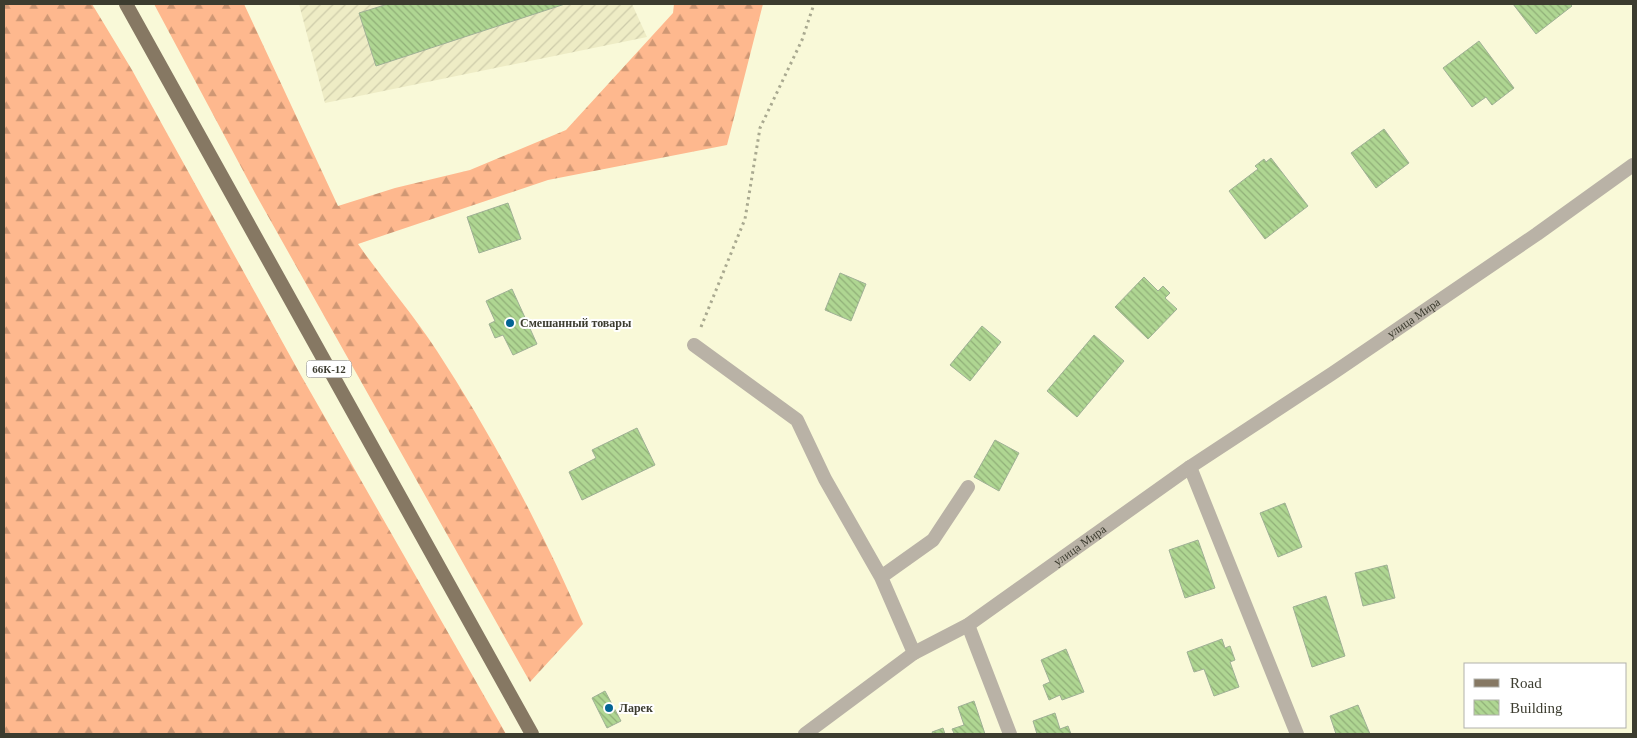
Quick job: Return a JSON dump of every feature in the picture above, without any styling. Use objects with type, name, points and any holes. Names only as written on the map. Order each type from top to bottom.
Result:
[{"type":"main road","name":"66К-12","points":[[126,4],[532,734]]},
{"type":"street","name":"улица Мира","points":[[805,734],[914,653],[968,625],[1190,467],[1333,374],[1537,234],[1633,165]]},
{"type":"street","points":[[694,345],[797,420],[825,478],[881,577],[914,653]]},
{"type":"street","points":[[1190,467],[1297,734]]},
{"type":"street","points":[[881,577],[933,540],[968,487]]},
{"type":"street","points":[[968,625],[1010,734]]},
{"type":"path","points":[[694,345],[745,218],[760,128],[802,40],[814,4]]},
{"type":"shaded area","points":[[299,4],[632,4],[647,37],[325,103]]},
{"type":"green space","points":[[4,4],[92,4],[132,70],[299,372],[506,734],[4,734]]},
{"type":"green space","points":[[154,4],[244,4],[338,206],[395,188],[470,170],[566,130],[673,13],[674,4],[763,4],[727,145],[548,180],[358,244],[428,337],[478,417],[534,519],[583,624],[530,682],[255,193]]},
{"type":"building","points":[[388,4],[565,4],[376,66],[359,13]]},
{"type":"building","points":[[1513,4],[1570,4],[1572,6],[1536,34]]},
{"type":"building","points":[[1479,41],[1514,88],[1492,105],[1486,97],[1472,107],[1443,68]]},
{"type":"building","points":[[1384,129],[1409,163],[1376,188],[1351,153]]},
{"type":"building","points":[[1271,158],[1308,206],[1265,239],[1229,191],[1258,169],[1255,166],[1264,159],[1266,162]]},
{"type":"building","points":[[508,203],[521,239],[479,253],[467,217]]},
{"type":"building","points":[[840,273],[866,284],[851,321],[825,310]]},
{"type":"building","points":[[1144,277],[1158,291],[1163,286],[1170,293],[1165,298],[1177,309],[1148,339],[1115,307]]},
{"type":"building","name":"Смешанный товары","points":[[512,289],[537,344],[513,355],[503,335],[495,338],[489,324],[495,321],[486,301]]},
{"type":"building","points":[[982,326],[1001,342],[970,381],[950,365]]},
{"type":"building","points":[[1094,335],[1124,361],[1077,417],[1047,391]]},
{"type":"building","points":[[637,428],[655,465],[582,500],[569,472],[596,458],[592,450]]},
{"type":"building","points":[[995,440],[1019,453],[999,491],[974,477]]},
{"type":"building","points":[[1285,503],[1302,547],[1278,557],[1260,513]]},
{"type":"building","points":[[1198,540],[1215,588],[1185,598],[1169,550]]},
{"type":"building","points":[[1387,565],[1395,598],[1363,606],[1355,573]]},
{"type":"building","points":[[1326,596],[1345,656],[1312,667],[1293,607]]},
{"type":"building","points":[[1222,639],[1225,648],[1230,646],[1235,660],[1230,662],[1239,687],[1214,696],[1204,669],[1194,672],[1187,652]]},
{"type":"building","points":[[1066,649],[1084,692],[1062,700],[1060,695],[1049,700],[1043,685],[1050,682],[1041,660]]},
{"type":"building","points":[[605,691],[621,721],[607,728],[592,698]]},
{"type":"building","points":[[974,701],[985,734],[951,734],[954,733],[952,729],[964,725],[958,707]]},
{"type":"building","points":[[1358,705],[1370,734],[1336,734],[1330,716]]},
{"type":"building","points":[[1055,713],[1060,729],[1068,726],[1071,734],[1037,734],[1033,721]]},
{"type":"building","points":[[943,728],[945,734],[933,734],[932,732]]},
{"type":"place","name":"Смешанный товары","points":[[510,323]]},
{"type":"place","name":"Ларек","points":[[609,708]]}]
